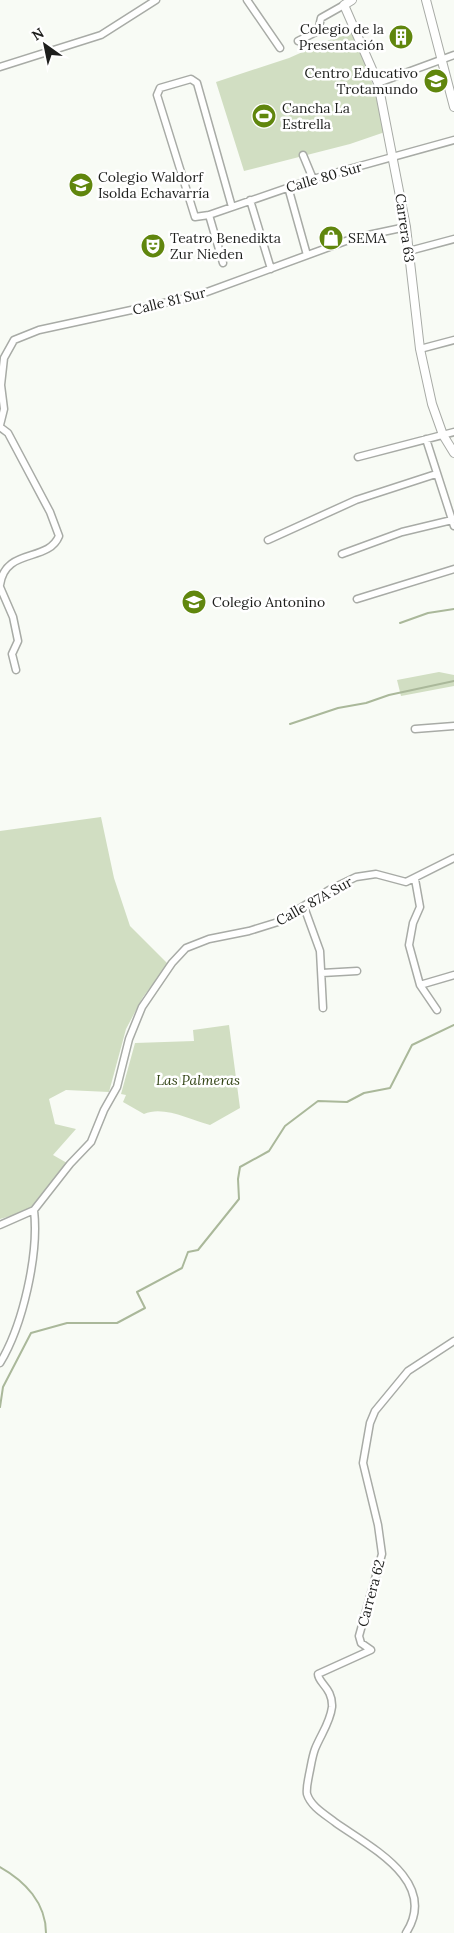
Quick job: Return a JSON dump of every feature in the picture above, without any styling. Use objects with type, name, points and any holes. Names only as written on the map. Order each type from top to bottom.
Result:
[{"type":"street","points":[[0,67],[100,35],[156,0]]},
{"type":"street","points":[[247,0],[280,48]]},
{"type":"street","points":[[298,41],[318,31],[321,18],[352,0]]},
{"type":"street","points":[[426,0],[454,106]]},
{"type":"street","name":"Carrera 63","points":[[344,5],[378,83],[406,227],[420,349],[432,404],[443,434],[454,453]]},
{"type":"street","points":[[378,83],[454,55]]},
{"type":"street","name":"Calle 80 Sur","points":[[232,207],[197,83],[191,79],[160,88],[157,90],[157,95],[195,217],[209,215],[313,179],[454,140]]},
{"type":"street","points":[[304,155],[313,179]]},
{"type":"street","points":[[288,187],[307,255]]},
{"type":"street","points":[[250,200],[271,269]]},
{"type":"street","points":[[209,215],[223,264]]},
{"type":"street","name":"Calle 81 Sur","points":[[0,426],[4,409],[2,385],[4,358],[14,340],[39,330],[196,296],[368,234],[406,227]]},
{"type":"street","points":[[408,251],[454,239]]},
{"type":"street","points":[[420,349],[454,340]]},
{"type":"street","points":[[0,426],[8,433],[50,512],[59,536],[52,545],[44,550],[12,563],[4,570],[0,586],[6,607],[13,617],[18,641],[12,651],[16,670]]},
{"type":"street","points":[[358,457],[454,432]]},
{"type":"street","points":[[342,554],[402,532],[453,523],[426,439]]},
{"type":"street","points":[[268,540],[356,500],[387,488],[436,474]]},
{"type":"street","points":[[357,599],[454,569]]},
{"type":"street","points":[[415,728],[454,726]]},
{"type":"street","name":"Calle 87A Sur","points":[[0,1225],[34,1210],[70,1164],[91,1142],[104,1110],[117,1087],[129,1039],[142,1007],[179,955],[195,943],[278,922],[344,882],[368,874],[376,874],[398,882],[415,879],[454,858]]},
{"type":"street","points":[[415,879],[420,907],[413,923],[409,945],[420,985],[437,1010]]},
{"type":"street","points":[[304,907],[318,942],[322,973],[323,1008]]},
{"type":"street","points":[[322,973],[357,971]]},
{"type":"street","points":[[420,985],[454,976]]},
{"type":"street","points":[[0,1364],[11,1344],[32,1263],[36,1235],[34,1210]]},
{"type":"street","name":"Carrera 62","points":[[406,1933],[414,1918],[416,1908],[412,1888],[384,1856],[317,1808],[307,1792],[307,1785],[312,1757],[328,1722],[332,1705],[328,1688],[318,1679],[318,1674],[371,1650],[361,1643],[359,1636],[382,1554],[378,1525],[363,1462],[370,1424],[375,1411],[408,1371],[454,1341]]},
{"type":"green space","points":[[352,30],[373,85],[385,132],[350,144],[244,171],[216,82],[289,58]]},
{"type":"green space","points":[[439,672],[454,675],[454,686],[401,696],[397,680]]},
{"type":"green space","points":[[101,817],[114,878],[130,926],[168,964],[143,997],[126,1029],[109,1092],[66,1090],[49,1099],[55,1124],[76,1129],[53,1155],[67,1163],[28,1211],[0,1219],[0,831]]},
{"type":"green space","name":"Las Palmeras","points":[[229,1025],[240,1108],[210,1125],[168,1112],[160,1111],[144,1114],[123,1102],[126,1095],[121,1094],[135,1043],[194,1041],[193,1030]]},
{"type":"waterway","points":[[400,623],[428,613],[454,609]]},
{"type":"waterway","points":[[290,724],[338,708],[454,681]]},
{"type":"waterway","points":[[0,1407],[3,1387],[31,1333],[67,1323],[117,1323],[145,1308],[137,1292],[182,1268],[188,1252],[198,1250],[239,1199],[238,1179],[240,1167],[269,1151],[285,1126],[318,1101],[347,1102],[364,1093],[390,1088],[412,1045],[454,1025]]},
{"type":"waterway","points":[[0,1867],[18,1879],[32,1894],[42,1912],[46,1933]]},
{"type":"place","name":"Colegio de la Presentación","points":[[401,37]]},
{"type":"place","name":"Centro Educativo Trotamundo","points":[[436,81]]},
{"type":"place","name":"Cancha La Estrella","points":[[264,116]]},
{"type":"place","name":"Colegio Waldorf Isolda Echavarría","points":[[81,185]]},
{"type":"place","name":"SEMA","points":[[331,238]]},
{"type":"place","name":"Teatro Benedikta Zur Nieden","points":[[153,246]]},
{"type":"place","name":"Colegio Antonino","points":[[194,602]]}]
